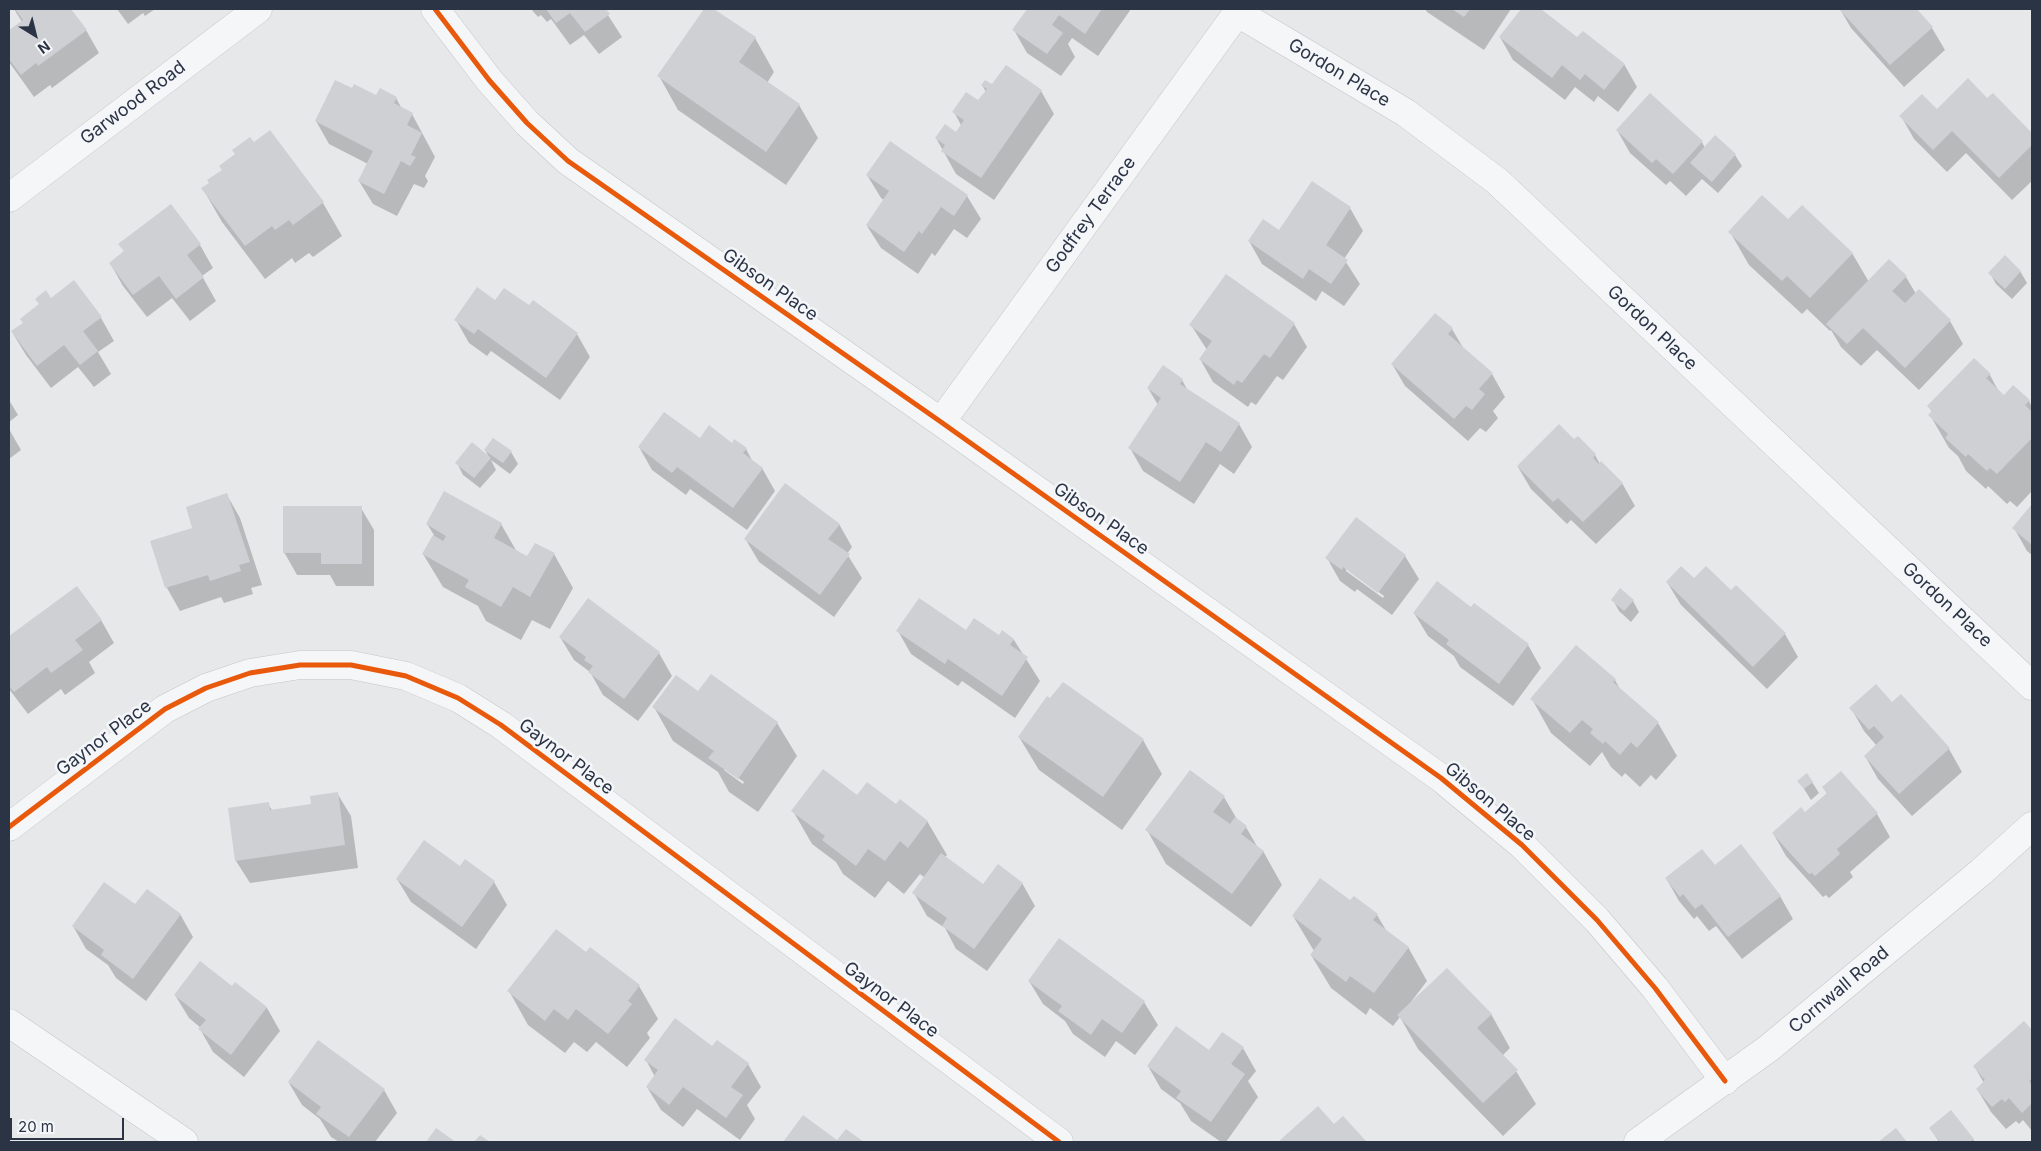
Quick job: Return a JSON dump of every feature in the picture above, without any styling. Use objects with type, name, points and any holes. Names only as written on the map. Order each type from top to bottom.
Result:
[{"type":"street","name":"Garwood Road","points":[[9,198],[258,9]]},
{"type":"street","name":"Gibson Place","points":[[435,9],[488,80],[527,123],[568,162],[941,422],[1441,778],[1515,839],[1597,920],[1655,988],[1725,1081]]},
{"type":"street","name":"Godfrey Terrace","points":[[941,422],[1239,11]]},
{"type":"street","name":"Gordon Place","points":[[1239,11],[1406,114],[1497,181],[1581,258],[1623,301],[2032,686]]},
{"type":"street","name":"Gaynor Place","points":[[9,828],[165,709],[206,688],[250,673],[300,665],[351,666],[406,676],[458,698],[501,726],[1059,1142]]},
{"type":"street","name":"Cornwall Road","points":[[1638,1142],[1769,1048],[1981,872],[2032,826]]},
{"type":"street","points":[[9,1023],[184,1142]]},
{"type":"building","points":[[15,9],[71,9],[87,30],[38,66],[36,63],[21,75],[9,59],[9,30],[23,20]]},
{"type":"building","points":[[546,9],[606,9],[610,14],[585,32],[570,13],[556,23]]},
{"type":"building","points":[[704,9],[714,9],[756,37],[739,62],[800,104],[766,152],[657,76]]},
{"type":"building","points":[[1027,9],[1102,9],[1085,34],[1059,15],[1052,25],[1063,33],[1047,54],[1012,30]]},
{"type":"building","points":[[1452,9],[1470,9],[1464,17]]},
{"type":"building","points":[[1521,9],[1541,9],[1577,37],[1583,31],[1625,64],[1604,90],[1585,74],[1580,80],[1562,65],[1552,78],[1499,37]]},
{"type":"building","points":[[1839,9],[1917,9],[1933,27],[1890,65]]},
{"type":"building","points":[[1006,65],[1042,90],[981,178],[941,151],[945,145],[935,138],[945,124],[956,132],[964,120],[952,112],[966,92],[978,100],[987,89],[981,85],[985,80],[992,84]]},
{"type":"building","points":[[1968,78],[1987,98],[1993,93],[2032,133],[2032,145],[1999,178],[1952,131],[1933,150],[1899,116],[1922,94],[1937,109]]},
{"type":"building","points":[[335,80],[352,88],[354,84],[376,95],[380,88],[397,97],[394,103],[413,113],[407,125],[422,133],[411,155],[416,157],[410,166],[401,161],[384,194],[358,181],[373,151],[315,121]]},
{"type":"building","points":[[1650,93],[1703,141],[1673,174],[1656,159],[1652,163],[1616,130]]},
{"type":"building","points":[[270,130],[324,202],[293,225],[289,220],[275,230],[272,226],[245,246],[201,188],[209,183],[207,180],[222,170],[219,166],[235,154],[232,150],[250,137],[254,142]]},
{"type":"building","points":[[1715,135],[1736,154],[1712,182],[1690,163]]},
{"type":"building","points":[[890,141],[968,195],[954,216],[941,207],[922,234],[919,231],[904,252],[866,225],[889,191],[866,175]]},
{"type":"building","points":[[1312,181],[1351,207],[1326,245],[1348,260],[1331,284],[1309,269],[1303,279],[1248,241],[1263,219],[1279,230]]},
{"type":"building","points":[[1762,195],[1788,219],[1802,205],[1853,253],[1810,298],[1787,276],[1782,281],[1728,232]]},
{"type":"building","points":[[171,204],[201,244],[187,255],[204,277],[176,299],[159,276],[133,295],[109,263],[124,251],[118,244]]},
{"type":"building","points":[[2005,255],[2021,271],[2005,289],[1988,273]]},
{"type":"building","points":[[1889,259],[1907,276],[1892,291],[1905,303],[1919,289],[1951,320],[1905,368],[1863,328],[1847,344],[1826,324]]},
{"type":"building","points":[[1226,274],[1295,323],[1270,358],[1264,354],[1242,383],[1237,380],[1234,385],[1199,359],[1212,341],[1189,325]]},
{"type":"building","points":[[74,280],[102,317],[83,331],[98,351],[80,365],[64,345],[37,366],[11,331],[23,323],[20,319],[39,304],[35,299],[46,290],[51,298]]},
{"type":"building","points":[[477,287],[495,300],[504,288],[529,305],[533,300],[578,333],[546,378],[478,329],[474,334],[454,320]]},
{"type":"building","points":[[1435,313],[1453,328],[1448,334],[1493,373],[1479,389],[1485,394],[1472,410],[1466,406],[1454,419],[1391,364]]},
{"type":"building","points":[[1974,358],[1991,374],[1986,378],[2004,395],[2013,385],[2030,400],[2025,405],[2032,412],[2032,438],[1997,474],[1990,468],[1987,471],[1968,454],[1966,457],[1945,438],[1948,434],[1928,415],[1932,411],[1927,406]]},
{"type":"building","points":[[1163,365],[1183,379],[1180,384],[1240,423],[1221,452],[1206,442],[1180,482],[1128,448],[1161,398],[1147,388]]},
{"type":"building","points":[[664,412],[700,438],[709,425],[732,443],[734,439],[747,448],[743,453],[763,468],[733,508],[677,467],[672,473],[638,447]]},
{"type":"building","points":[[1559,424],[1574,439],[1578,436],[1596,454],[1593,458],[1599,464],[1601,461],[1623,483],[1583,522],[1558,498],[1553,502],[1517,466]]},
{"type":"building","points":[[493,438],[512,451],[503,463],[484,450]]},
{"type":"building","points":[[472,442],[491,458],[474,478],[455,463]]},
{"type":"building","points":[[785,483],[840,524],[828,539],[850,554],[820,595],[744,539]]},
{"type":"building","points":[[444,491],[502,523],[494,538],[527,556],[535,543],[555,553],[530,597],[513,587],[501,607],[465,587],[469,580],[422,554],[433,535],[443,541],[446,536],[426,524]]},
{"type":"building","points":[[227,493],[250,562],[239,565],[241,571],[210,581],[208,575],[165,588],[150,541],[192,528],[186,507]]},
{"type":"building","points":[[2032,504],[2032,545],[2012,528]]},
{"type":"building","points":[[283,506],[362,506],[362,564],[321,564],[321,553],[283,553]]},
{"type":"building","points":[[1356,517],[1406,555],[1378,593],[1343,567],[1342,570],[1325,558]]},
{"type":"building","points":[[1681,566],[1694,578],[1706,566],[1731,590],[1736,585],[1786,633],[1753,667],[1666,582]]},
{"type":"building","points":[[1437,581],[1471,607],[1474,603],[1529,644],[1499,684],[1446,644],[1449,640],[1413,613]]},
{"type":"building","points":[[77,586],[102,620],[75,640],[83,650],[51,673],[47,667],[14,692],[9,686],[9,636]]},
{"type":"building","points":[[1620,588],[1634,600],[1624,611],[1611,600]]},
{"type":"building","points":[[588,598],[660,652],[624,699],[588,672],[593,666],[584,660],[586,657],[559,637]]},
{"type":"building","points":[[919,598],[966,630],[974,618],[999,635],[1002,630],[1014,639],[1010,645],[1028,657],[1002,696],[948,659],[945,664],[896,631]]},
{"type":"building","points":[[1576,645],[1616,679],[1613,682],[1659,722],[1637,748],[1631,742],[1620,755],[1605,741],[1603,744],[1590,733],[1593,729],[1582,720],[1570,733],[1530,699]]},
{"type":"building","points":[[711,674],[778,722],[738,779],[708,758],[714,751],[652,707],[676,675],[698,691]]},
{"type":"building","points":[[1063,682],[1144,739],[1103,797],[1018,737],[1047,696],[1050,698]]},
{"type":"building","points":[[1876,684],[1892,702],[1901,694],[1950,748],[1899,794],[1864,756],[1884,737],[1874,726],[1869,730],[1849,708]]},
{"type":"building","points":[[823,769],[857,795],[867,782],[896,804],[900,799],[928,821],[908,848],[900,841],[885,861],[868,849],[856,866],[822,840],[825,836],[791,811]]},
{"type":"building","points":[[1190,770],[1225,796],[1213,812],[1230,824],[1235,817],[1247,826],[1241,834],[1264,851],[1232,894],[1145,830]]},
{"type":"building","points":[[1841,771],[1878,813],[1837,849],[1840,854],[1815,876],[1812,873],[1809,874],[1772,833],[1801,807],[1805,812],[1827,793],[1822,787]]},
{"type":"building","points":[[1807,773],[1813,782],[1804,789],[1797,781]]},
{"type":"building","points":[[338,792],[345,845],[235,861],[228,808],[269,802],[270,810],[311,804],[310,796]]},
{"type":"building","points":[[424,840],[460,866],[465,859],[495,881],[462,927],[396,879]]},
{"type":"building","points":[[1741,844],[1781,896],[1728,937],[1702,904],[1695,909],[1683,894],[1680,897],[1665,878],[1702,849],[1715,865]]},
{"type":"building","points":[[941,853],[983,884],[998,864],[1023,883],[974,949],[942,926],[947,918],[912,893]]},
{"type":"building","points":[[1320,878],[1350,900],[1354,896],[1378,914],[1373,920],[1409,947],[1374,993],[1350,976],[1346,982],[1310,955],[1322,939],[1292,916]]},
{"type":"building","points":[[104,882],[135,904],[147,889],[181,914],[133,979],[101,955],[104,950],[72,926]]},
{"type":"building","points":[[556,929],[586,952],[590,947],[640,985],[628,1001],[632,1004],[608,1034],[576,1009],[568,1020],[554,1009],[545,1021],[507,991]]},
{"type":"building","points":[[1059,938],[1145,1001],[1122,1033],[1102,1019],[1091,1035],[1058,1011],[1062,1006],[1028,981]]},
{"type":"building","points":[[200,961],[232,986],[235,982],[267,1007],[231,1055],[198,1029],[206,1020],[174,995]]},
{"type":"building","points":[[1447,968],[1492,1014],[1477,1028],[1518,1070],[1483,1103],[1397,1015]]},
{"type":"building","points":[[675,1018],[712,1046],[717,1040],[749,1063],[731,1087],[743,1095],[726,1118],[683,1087],[669,1105],[646,1087],[658,1070],[644,1060]]},
{"type":"building","points":[[2024,1021],[2032,1030],[2032,1078],[2029,1081],[2032,1085],[2032,1103],[2022,1113],[2009,1098],[2005,1102],[2002,1099],[1992,1107],[1976,1089],[1985,1080],[1973,1066]]},
{"type":"building","points":[[1176,1026],[1209,1050],[1222,1032],[1244,1047],[1231,1064],[1245,1074],[1211,1122],[1176,1098],[1181,1091],[1147,1066]]},
{"type":"building","points":[[318,1040],[385,1089],[349,1137],[316,1114],[321,1107],[288,1082]]},
{"type":"building","points":[[1318,1106],[1334,1124],[1343,1116],[1367,1142],[1278,1142]]},
{"type":"building","points":[[1951,1110],[1974,1139],[1970,1142],[1940,1142],[1929,1128]]},
{"type":"building","points":[[803,1115],[837,1140],[846,1129],[864,1142],[783,1142]]},
{"type":"building","points":[[436,1128],[456,1142],[426,1142]]},
{"type":"building","points":[[1896,1128],[1907,1142],[1878,1142]]},
{"type":"building","points":[[480,1135],[490,1142],[474,1142]]},
{"type":"cycle path","points":[[435,9],[489,80],[527,123],[568,161],[941,422],[1441,778],[1522,845],[1597,920],[1655,988],[1725,1081]]},
{"type":"cycle path","points":[[9,827],[165,709],[206,688],[250,673],[300,665],[351,665],[406,676],[458,698],[501,725],[1059,1142]]}]
